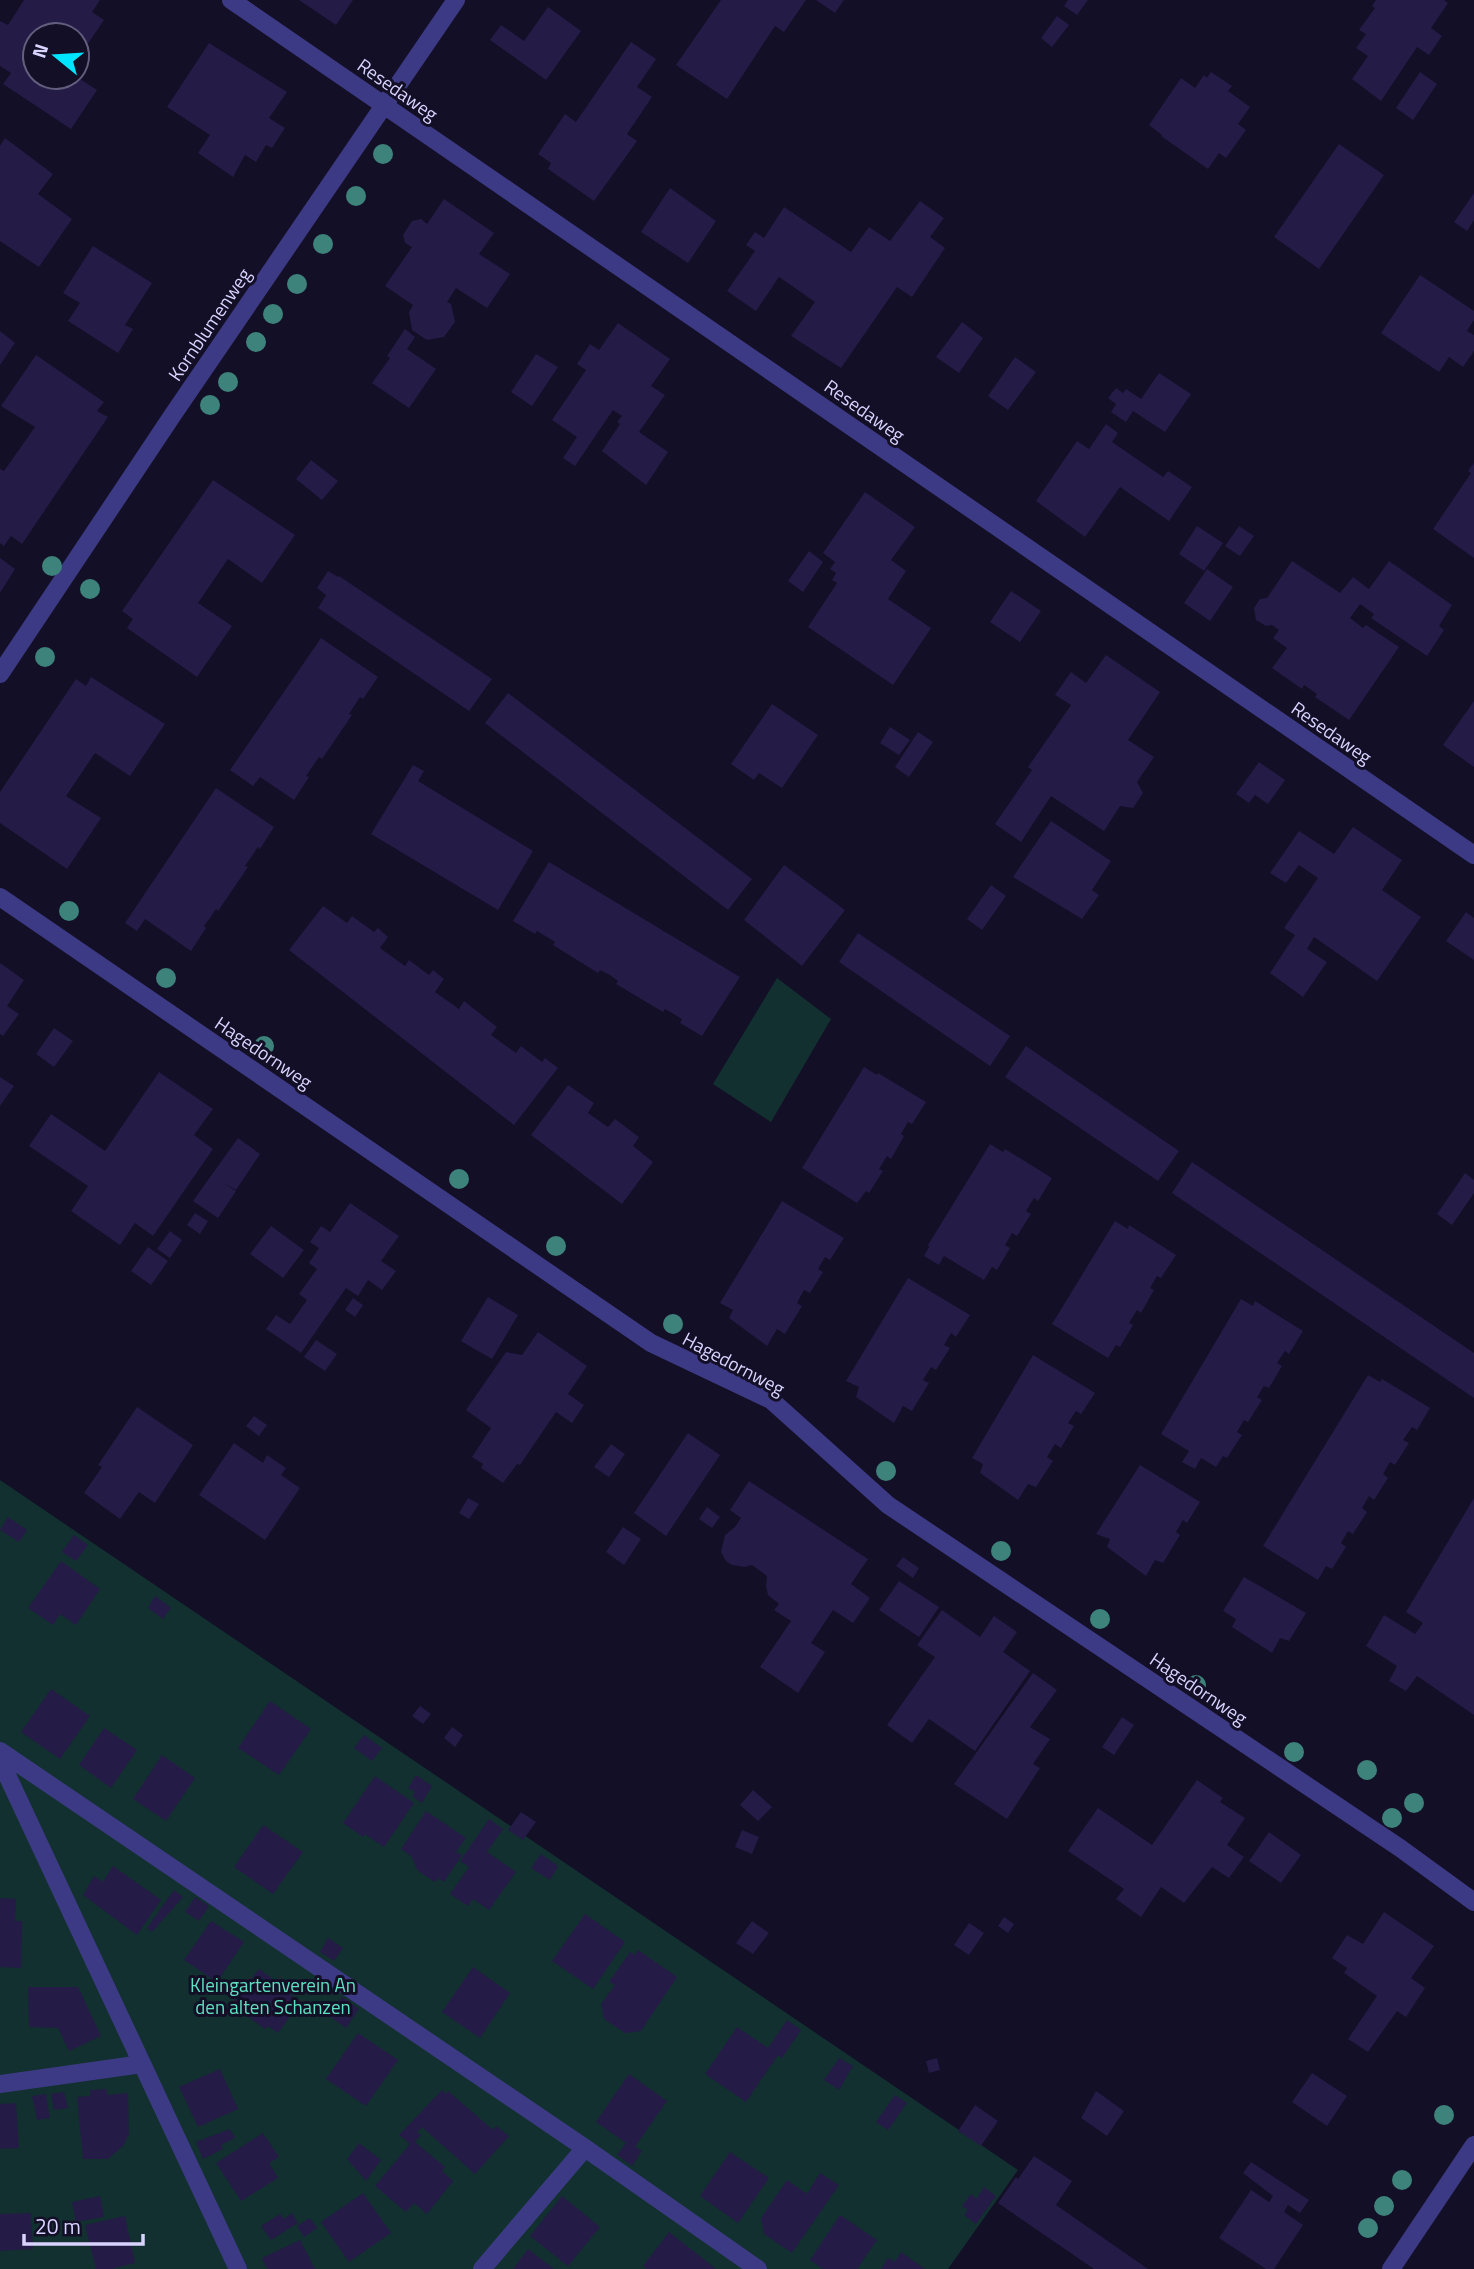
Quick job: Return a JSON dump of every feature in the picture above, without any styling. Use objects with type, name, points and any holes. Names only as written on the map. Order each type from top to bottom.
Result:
[{"type":"street","name":"Resedaweg","points":[[231,0],[1474,855]]},
{"type":"street","name":"Kornblumenweg","points":[[0,674],[456,0]]},
{"type":"street","name":"Hagedornweg","points":[[0,897],[651,1343],[771,1401],[888,1505],[1400,1848],[1474,1902]]},
{"type":"street","points":[[0,1751],[585,2148],[758,2269]]},
{"type":"street","points":[[0,1760],[142,2064],[233,2268]]},
{"type":"street","points":[[0,2084],[142,2064]]},
{"type":"street","points":[[1391,2269],[1474,2145]]},
{"type":"street","points":[[482,2269],[585,2148]]},
{"type":"green space","points":[[777,978],[831,1019],[771,1122],[713,1084]]},
{"type":"green space","name":"Kleingartenverein An den alten Schanzen","points":[[0,1480],[1018,2170],[948,2269],[0,2269]]},
{"type":"building","points":[[24,0],[100,0],[92,12],[104,20],[91,39],[91,21],[21,21],[21,91],[91,91],[91,86],[97,90],[71,129],[3,84],[11,73],[0,66],[0,21],[8,25]]},
{"type":"building","points":[[299,0],[353,0],[336,25]]},
{"type":"building","points":[[721,0],[806,0],[784,32],[775,26],[727,99],[676,65]]},
{"type":"building","points":[[816,0],[844,0],[835,13]]},
{"type":"building","points":[[1068,0],[1088,0],[1077,15],[1064,6]]},
{"type":"building","points":[[1376,0],[1444,0],[1448,3],[1431,28],[1442,36],[1429,55],[1417,47],[1381,101],[1352,79],[1368,56],[1356,48],[1366,34],[1359,30],[1375,8],[1372,6]]},
{"type":"building","points":[[548,7],[581,31],[546,80],[490,40],[501,25],[524,41]]},
{"type":"building","points":[[1057,16],[1069,25],[1052,47],[1041,38]]},
{"type":"building","points":[[631,42],[656,59],[637,87],[652,97],[627,134],[637,141],[594,201],[548,169],[551,163],[538,154],[565,114],[576,122]]},
{"type":"building","points":[[209,43],[287,92],[269,118],[285,128],[272,148],[266,145],[256,162],[245,155],[233,177],[198,153],[210,135],[167,107]]},
{"type":"building","points":[[1211,72],[1232,86],[1228,91],[1250,107],[1238,124],[1246,130],[1226,158],[1219,153],[1208,169],[1149,125],[1181,78],[1195,88],[1204,75],[1207,78]]},
{"type":"building","points":[[1420,72],[1437,84],[1413,120],[1396,108]]},
{"type":"building","points":[[5,138],[53,174],[38,194],[72,219],[39,267],[0,241],[0,146]]},
{"type":"building","points":[[1339,144],[1384,175],[1319,269],[1274,237]]},
{"type":"building","points":[[670,188],[716,221],[688,263],[641,232]]},
{"type":"building","points":[[1474,193],[1474,220],[1467,231],[1454,222]]},
{"type":"building","points":[[444,199],[494,233],[479,254],[510,274],[487,308],[456,288],[447,302],[451,304],[455,322],[444,337],[427,340],[412,330],[409,312],[413,305],[385,286],[412,247],[405,243],[403,235],[412,221],[421,219],[427,224]]},
{"type":"building","points":[[920,201],[944,218],[930,237],[945,248],[912,297],[897,287],[841,368],[791,336],[815,302],[779,277],[756,311],[727,291],[755,251],[746,245],[755,232],[764,238],[784,207],[851,252],[869,227],[890,241]]},
{"type":"building","points":[[93,246],[152,283],[125,325],[133,329],[118,353],[68,321],[80,303],[63,293]]},
{"type":"building","points":[[1420,275],[1474,311],[1474,320],[1467,331],[1474,335],[1474,351],[1463,367],[1449,357],[1439,372],[1381,333]]},
{"type":"building","points":[[962,322],[983,338],[959,373],[936,357]]},
{"type":"building","points":[[618,323],[670,359],[651,386],[665,395],[639,432],[668,452],[646,485],[602,451],[620,424],[617,422],[622,416],[613,410],[575,466],[563,458],[577,437],[552,420],[586,370],[577,364],[590,344],[599,350]]},
{"type":"building","points":[[405,329],[415,337],[407,349],[436,369],[409,408],[372,383],[390,358],[387,356]]},
{"type":"building","points":[[0,331],[15,343],[0,365]]},
{"type":"building","points":[[536,354],[558,367],[532,406],[511,392]]},
{"type":"building","points":[[36,355],[104,402],[97,411],[108,417],[22,544],[11,536],[4,546],[0,543],[0,469],[4,471],[35,427],[1,406]]},
{"type":"building","points":[[1015,357],[1036,372],[1008,410],[988,396]]},
{"type":"building","points":[[1159,373],[1191,394],[1165,432],[1133,411],[1126,422],[1111,412],[1116,404],[1108,398],[1116,388],[1123,393],[1126,389],[1141,399]]},
{"type":"building","points":[[1106,424],[1118,433],[1112,442],[1163,477],[1168,471],[1192,487],[1169,521],[1120,487],[1085,537],[1036,501],[1077,441],[1089,449]]},
{"type":"building","points":[[311,460],[338,481],[322,500],[296,479]]},
{"type":"building","points":[[1474,463],[1474,558],[1433,529],[1471,473],[1468,471]]},
{"type":"building","points":[[213,480],[295,535],[262,583],[228,559],[198,603],[232,626],[197,677],[127,628],[133,619],[122,611]]},
{"type":"building","points":[[865,492],[915,527],[891,560],[906,571],[888,599],[931,628],[893,685],[808,627],[837,583],[832,580],[836,573],[830,569],[835,562],[823,553]]},
{"type":"building","points":[[1197,526],[1223,543],[1204,571],[1179,554]]},
{"type":"building","points":[[1239,526],[1254,536],[1240,556],[1225,546]]},
{"type":"building","points":[[809,551],[823,562],[803,592],[788,581]]},
{"type":"building","points":[[0,558],[15,569],[0,593]]},
{"type":"building","points":[[1292,561],[1340,593],[1353,577],[1369,589],[1389,561],[1452,605],[1439,626],[1444,630],[1427,656],[1371,618],[1374,614],[1360,604],[1350,618],[1363,628],[1366,625],[1399,647],[1349,720],[1315,697],[1317,694],[1304,685],[1302,689],[1272,668],[1287,648],[1273,638],[1279,630],[1256,620],[1254,608],[1260,599],[1267,598]]},
{"type":"building","points":[[1207,569],[1233,587],[1210,621],[1184,603]]},
{"type":"building","points":[[328,571],[492,679],[469,711],[318,608],[326,595],[317,588]]},
{"type":"building","points":[[1011,591],[1041,611],[1020,642],[990,622]]},
{"type":"building","points":[[321,638],[378,677],[363,699],[360,697],[349,714],[352,715],[322,759],[319,757],[306,776],[309,777],[294,800],[260,777],[253,786],[230,770]]},
{"type":"building","points":[[1106,655],[1160,692],[1128,740],[1154,757],[1137,782],[1143,793],[1133,808],[1120,806],[1104,831],[1051,796],[1021,842],[995,824],[1032,770],[1028,767],[1071,705],[1055,695],[1071,672],[1086,683]]},
{"type":"building","points":[[91,677],[165,724],[130,776],[95,753],[66,796],[101,818],[67,869],[0,823],[0,792],[76,679],[86,686]]},
{"type":"building","points":[[508,693],[752,879],[728,910],[485,723]]},
{"type":"building","points":[[1474,701],[1474,767],[1443,745]]},
{"type":"building","points":[[772,704],[818,735],[782,788],[759,773],[754,780],[731,764]]},
{"type":"building","points":[[890,727],[910,740],[899,755],[880,743]]},
{"type":"building","points":[[918,732],[933,742],[909,777],[895,767]]},
{"type":"building","points":[[1259,762],[1285,780],[1268,804],[1255,795],[1249,803],[1236,794]]},
{"type":"building","points":[[413,765],[424,771],[418,781],[533,851],[498,910],[371,834]]},
{"type":"building","points":[[216,788],[274,827],[245,866],[248,867],[218,911],[216,909],[204,926],[206,928],[191,951],[145,919],[137,931],[125,923]]},
{"type":"building","points":[[1051,821],[1111,861],[1092,890],[1099,895],[1082,919],[1013,877]]},
{"type":"building","points":[[1353,827],[1402,860],[1382,890],[1421,917],[1377,981],[1314,937],[1307,949],[1327,962],[1303,997],[1270,973],[1295,935],[1284,928],[1318,878],[1299,865],[1286,883],[1270,873],[1299,831],[1334,854]]},
{"type":"building","points":[[549,862],[740,977],[702,1036],[680,1023],[682,1019],[665,1009],[663,1012],[616,984],[618,981],[610,975],[600,970],[598,973],[553,945],[555,942],[547,937],[537,931],[535,934],[513,921]]},
{"type":"building","points":[[784,865],[845,910],[802,966],[744,920]]},
{"type":"building","points":[[991,885],[1006,896],[982,930],[967,919]]},
{"type":"building","points":[[323,906],[347,923],[352,916],[374,932],[378,928],[388,937],[380,948],[405,966],[409,960],[429,975],[433,970],[444,979],[435,992],[459,1009],[464,1001],[497,1027],[491,1035],[516,1053],[521,1046],[542,1062],[545,1058],[558,1068],[514,1125],[289,950]]},
{"type":"building","points":[[1466,912],[1474,918],[1474,960],[1446,941]]},
{"type":"building","points":[[858,933],[1010,1036],[990,1066],[839,962]]},
{"type":"building","points":[[0,963],[24,980],[7,1006],[19,1014],[3,1036],[0,1034]]},
{"type":"building","points":[[54,1028],[73,1041],[54,1067],[36,1054]]},
{"type":"building","points":[[1026,1046],[1179,1151],[1158,1181],[1005,1077]]},
{"type":"building","points":[[864,1067],[926,1102],[912,1124],[908,1122],[901,1134],[904,1136],[891,1159],[887,1156],[879,1169],[883,1171],[869,1193],[866,1191],[857,1203],[802,1168]]},
{"type":"building","points":[[159,1072],[213,1109],[194,1135],[213,1149],[153,1236],[135,1223],[120,1245],[71,1211],[88,1186],[29,1146],[51,1114],[105,1151]]},
{"type":"building","points":[[0,1077],[14,1086],[0,1106]]},
{"type":"building","points":[[568,1085],[594,1103],[588,1113],[608,1127],[615,1119],[639,1137],[633,1146],[653,1162],[622,1204],[531,1135]]},
{"type":"building","points":[[238,1138],[260,1154],[236,1190],[222,1182],[236,1191],[218,1218],[193,1201]]},
{"type":"building","points":[[990,1144],[1003,1152],[1005,1149],[1052,1178],[1038,1201],[1034,1198],[1026,1211],[1031,1214],[1017,1236],[1012,1233],[1005,1245],[1010,1248],[997,1270],[992,1267],[984,1280],[944,1256],[939,1265],[924,1256],[928,1245]]},
{"type":"building","points":[[1192,1162],[1474,1353],[1474,1398],[1172,1193]]},
{"type":"building","points":[[1465,1173],[1474,1180],[1474,1193],[1452,1225],[1437,1214]]},
{"type":"building","points":[[782,1201],[844,1238],[830,1260],[825,1257],[818,1269],[823,1272],[810,1293],[804,1290],[797,1303],[802,1306],[785,1334],[777,1329],[767,1346],[729,1318],[733,1310],[720,1303]]},
{"type":"building","points":[[350,1203],[399,1236],[381,1261],[396,1271],[382,1290],[368,1280],[358,1296],[346,1288],[301,1353],[266,1329],[276,1315],[290,1324],[307,1300],[299,1294],[317,1269],[309,1263],[319,1248],[310,1242],[321,1226],[330,1232]]},
{"type":"building","points":[[195,1213],[208,1221],[200,1234],[187,1225]]},
{"type":"building","points":[[1115,1221],[1128,1229],[1129,1225],[1176,1255],[1161,1278],[1157,1276],[1150,1288],[1154,1290],[1141,1313],[1137,1310],[1129,1323],[1133,1325],[1120,1347],[1116,1345],[1108,1358],[1052,1324]]},
{"type":"building","points":[[271,1226],[304,1250],[283,1278],[250,1254]]},
{"type":"building","points":[[170,1231],[182,1240],[170,1258],[157,1249]]},
{"type":"building","points":[[148,1247],[168,1261],[151,1285],[131,1271]]},
{"type":"building","points":[[908,1278],[970,1315],[956,1337],[951,1333],[944,1345],[950,1348],[936,1370],[931,1367],[923,1380],[929,1383],[912,1411],[903,1406],[894,1423],[856,1397],[859,1387],[846,1381]]},
{"type":"building","points":[[488,1297],[518,1315],[492,1359],[461,1341]]},
{"type":"building","points":[[353,1298],[363,1305],[355,1317],[345,1310]]},
{"type":"building","points":[[1241,1299],[1253,1306],[1255,1301],[1303,1331],[1289,1354],[1285,1351],[1277,1363],[1282,1366],[1269,1388],[1264,1386],[1257,1397],[1262,1400],[1248,1422],[1244,1420],[1237,1432],[1242,1435],[1227,1458],[1223,1456],[1216,1467],[1201,1458],[1195,1469],[1182,1462],[1189,1451],[1161,1434]]},
{"type":"building","points":[[538,1332],[587,1366],[568,1394],[584,1405],[572,1423],[556,1412],[520,1465],[517,1464],[503,1483],[481,1468],[483,1464],[472,1457],[491,1428],[466,1410],[506,1352],[522,1355]]},
{"type":"building","points":[[316,1340],[337,1354],[325,1371],[304,1357]]},
{"type":"building","points":[[1033,1355],[1095,1393],[1081,1414],[1076,1411],[1068,1423],[1074,1426],[1061,1448],[1055,1444],[1047,1457],[1053,1461],[1036,1487],[1028,1484],[1018,1500],[980,1473],[983,1464],[972,1458]]},
{"type":"building","points":[[1368,1375],[1380,1382],[1382,1379],[1430,1408],[1417,1430],[1412,1427],[1403,1440],[1409,1443],[1395,1465],[1390,1462],[1383,1474],[1388,1478],[1374,1500],[1369,1496],[1362,1508],[1367,1512],[1353,1534],[1348,1531],[1341,1543],[1346,1547],[1332,1569],[1326,1566],[1318,1580],[1263,1546]]},
{"type":"building","points":[[137,1407],[193,1445],[155,1503],[139,1492],[120,1519],[84,1493],[102,1467],[98,1465]]},
{"type":"building","points":[[254,1416],[267,1425],[259,1436],[246,1426]]},
{"type":"building","points":[[688,1433],[720,1455],[666,1536],[634,1513]]},
{"type":"building","points":[[234,1443],[263,1463],[267,1455],[286,1468],[281,1475],[300,1488],[265,1540],[199,1495]]},
{"type":"building","points":[[611,1444],[625,1454],[609,1477],[594,1467]]},
{"type":"building","points":[[1140,1465],[1200,1502],[1187,1523],[1183,1520],[1176,1532],[1180,1535],[1163,1563],[1155,1560],[1146,1576],[1107,1547],[1110,1539],[1096,1534]]},
{"type":"building","points":[[749,1481],[868,1559],[851,1584],[870,1598],[853,1623],[833,1610],[811,1643],[825,1652],[798,1693],[760,1667],[791,1621],[774,1610],[779,1604],[768,1595],[767,1576],[752,1565],[732,1565],[721,1552],[725,1535],[741,1518],[730,1510]]},
{"type":"building","points":[[468,1498],[479,1504],[469,1519],[459,1513]]},
{"type":"building","points":[[1474,1498],[1474,1715],[1417,1676],[1406,1691],[1389,1681],[1397,1666],[1366,1646],[1384,1615],[1415,1634],[1423,1623],[1406,1612]]},
{"type":"building","points":[[707,1507],[720,1517],[712,1528],[699,1519]]},
{"type":"building","points":[[8,1517],[27,1530],[19,1542],[0,1530]]},
{"type":"building","points":[[623,1527],[641,1539],[624,1565],[606,1552]]},
{"type":"building","points":[[74,1535],[88,1545],[76,1561],[62,1552]]},
{"type":"building","points":[[903,1557],[919,1568],[913,1578],[896,1566]]},
{"type":"building","points":[[61,1561],[100,1589],[76,1625],[60,1614],[53,1625],[28,1608]]},
{"type":"building","points":[[1244,1577],[1306,1613],[1289,1641],[1280,1638],[1272,1653],[1232,1627],[1236,1619],[1223,1611]]},
{"type":"building","points":[[899,1581],[939,1607],[919,1637],[879,1610]]},
{"type":"building","points":[[155,1596],[171,1608],[163,1619],[148,1608]]},
{"type":"building","points":[[942,1610],[980,1637],[994,1616],[1017,1632],[1003,1652],[1030,1671],[975,1751],[929,1719],[912,1743],[887,1725],[935,1657],[917,1645]]},
{"type":"building","points":[[1033,1673],[1057,1690],[1030,1727],[1050,1739],[1033,1764],[1040,1768],[1007,1819],[954,1784]]},
{"type":"building","points":[[51,1689],[90,1716],[60,1759],[21,1732]]},
{"type":"building","points":[[270,1701],[311,1729],[279,1775],[238,1748]]},
{"type":"building","points":[[420,1706],[431,1714],[423,1724],[412,1716]]},
{"type":"building","points":[[1122,1717],[1134,1725],[1114,1755],[1102,1747]]},
{"type":"building","points":[[452,1727],[463,1735],[455,1747],[444,1738]]},
{"type":"building","points":[[104,1728],[137,1750],[111,1788],[79,1765]]},
{"type":"building","points":[[364,1735],[382,1748],[372,1761],[354,1748]]},
{"type":"building","points":[[162,1755],[195,1778],[166,1821],[133,1799]]},
{"type":"building","points":[[416,1775],[432,1786],[422,1803],[412,1796],[415,1792],[408,1788]]},
{"type":"building","points":[[375,1776],[414,1803],[384,1847],[343,1823]]},
{"type":"building","points":[[1197,1780],[1223,1798],[1220,1802],[1245,1818],[1227,1845],[1244,1857],[1229,1878],[1212,1867],[1184,1903],[1161,1887],[1141,1917],[1116,1899],[1124,1889],[1068,1851],[1098,1808],[1152,1845]]},
{"type":"building","points":[[753,1790],[772,1807],[758,1821],[740,1805]]},
{"type":"building","points":[[426,1811],[466,1838],[456,1852],[462,1855],[444,1882],[438,1878],[435,1882],[418,1871],[411,1856],[401,1849]]},
{"type":"building","points":[[521,1812],[536,1822],[523,1840],[508,1830]]},
{"type":"building","points":[[489,1819],[503,1829],[487,1852],[516,1872],[489,1910],[473,1899],[468,1906],[450,1894],[469,1867],[460,1861]]},
{"type":"building","points":[[263,1825],[303,1852],[273,1894],[234,1867]]},
{"type":"building","points":[[742,1830],[759,1837],[752,1854],[735,1847]]},
{"type":"building","points":[[1269,1832],[1301,1855],[1281,1883],[1249,1861]]},
{"type":"building","points":[[541,1854],[558,1866],[550,1880],[531,1868]]},
{"type":"building","points":[[113,1866],[161,1900],[137,1935],[83,1895],[94,1876],[103,1882]]},
{"type":"building","points":[[174,1890],[183,1897],[152,1932],[147,1928]]},
{"type":"building","points":[[195,1897],[209,1906],[199,1921],[185,1912]]},
{"type":"building","points":[[0,1898],[16,1899],[15,1921],[22,1921],[21,1968],[0,1967]]},
{"type":"building","points":[[1384,1912],[1434,1946],[1411,1978],[1425,1988],[1406,2017],[1397,2011],[1368,2052],[1348,2039],[1377,1996],[1344,1973],[1347,1968],[1332,1958],[1347,1935],[1363,1944]]},
{"type":"building","points":[[585,1914],[625,1942],[593,1989],[552,1961]]},
{"type":"building","points":[[1004,1917],[1014,1924],[1008,1933],[998,1926]]},
{"type":"building","points":[[211,1921],[244,1942],[217,1982],[184,1960]]},
{"type":"building","points":[[752,1921],[769,1933],[753,1954],[736,1943]]},
{"type":"building","points":[[969,1923],[984,1933],[969,1955],[954,1945]]},
{"type":"building","points":[[328,1938],[343,1948],[334,1961],[320,1952]]},
{"type":"building","points":[[638,1950],[677,1977],[641,2031],[625,2033],[604,2019],[601,2004],[615,1985],[609,1982],[630,1952],[635,1955]]},
{"type":"building","points":[[473,1967],[510,1993],[480,2038],[442,2012]]},
{"type":"building","points":[[259,1969],[300,2002],[278,2033],[268,2026],[265,2029],[232,2005]]},
{"type":"building","points":[[28,1987],[78,1987],[101,2036],[69,2051],[58,2028],[29,2027]]},
{"type":"building","points":[[342,1997],[359,2009],[346,2028],[329,2016]]},
{"type":"building","points":[[787,2020],[801,2030],[782,2058],[778,2055],[746,2102],[705,2074],[737,2027],[768,2048]]},
{"type":"building","points":[[358,2033],[398,2060],[366,2106],[326,2079]]},
{"type":"building","points":[[839,2058],[853,2066],[839,2090],[824,2080]]},
{"type":"building","points":[[937,2058],[940,2070],[929,2073],[926,2061]]},
{"type":"building","points":[[220,2069],[238,2109],[198,2127],[179,2087]]},
{"type":"building","points":[[1312,2073],[1347,2096],[1327,2126],[1292,2102]]},
{"type":"building","points":[[629,2074],[667,2101],[635,2147],[642,2151],[632,2166],[617,2155],[626,2143],[596,2122]]},
{"type":"building","points":[[107,2089],[107,2095],[128,2093],[129,2134],[123,2146],[108,2159],[83,2159],[77,2097],[90,2096],[90,2090]]},
{"type":"building","points":[[442,2090],[446,2094],[448,2091],[493,2130],[496,2126],[509,2136],[475,2174],[422,2127],[417,2132],[421,2135],[415,2142],[445,2167],[442,2171],[453,2181],[427,2214],[414,2203],[406,2212],[375,2186],[410,2144],[399,2135]]},
{"type":"building","points":[[1096,2091],[1124,2111],[1107,2136],[1081,2118]]},
{"type":"building","points":[[64,2092],[68,2108],[54,2110],[51,2094]]},
{"type":"building","points":[[46,2094],[50,2118],[37,2120],[32,2096]]},
{"type":"building","points":[[895,2095],[907,2103],[888,2130],[876,2122]]},
{"type":"building","points":[[16,2103],[19,2148],[0,2149],[0,2104]]},
{"type":"building","points":[[975,2105],[998,2121],[981,2146],[958,2131]]},
{"type":"building","points":[[230,2129],[235,2138],[221,2145],[223,2149],[203,2159],[196,2142]]},
{"type":"building","points":[[263,2133],[279,2157],[269,2163],[278,2178],[241,2201],[216,2163]]},
{"type":"building","points":[[359,2143],[381,2160],[366,2181],[347,2159]]},
{"type":"building","points":[[730,2152],[769,2178],[738,2223],[700,2196]]},
{"type":"building","points":[[1034,2156],[1072,2181],[1056,2205],[1148,2269],[1094,2269],[998,2203]]},
{"type":"building","points":[[1251,2162],[1309,2200],[1300,2213],[1288,2205],[1284,2212],[1303,2225],[1274,2269],[1266,2269],[1219,2238],[1251,2190],[1269,2202],[1273,2196],[1243,2173]]},
{"type":"building","points":[[820,2173],[839,2185],[792,2253],[764,2234],[761,2218],[787,2180],[807,2194]]},
{"type":"building","points":[[984,2187],[996,2196],[976,2224],[964,2215],[968,2210],[962,2206],[971,2194],[976,2199]]},
{"type":"building","points":[[363,2193],[391,2233],[349,2262],[321,2222]]},
{"type":"building","points":[[100,2196],[104,2217],[76,2222],[72,2202]]},
{"type":"building","points":[[562,2196],[600,2227],[568,2266],[530,2236]]},
{"type":"building","points":[[31,2213],[33,2249],[0,2251],[0,2214]]},
{"type":"building","points":[[292,2213],[298,2223],[271,2240],[261,2226],[280,2214],[284,2219]]},
{"type":"building","points":[[840,2215],[877,2240],[857,2269],[823,2269],[810,2260]]},
{"type":"building","points":[[125,2216],[135,2263],[111,2269],[96,2269],[85,2225]]},
{"type":"building","points":[[310,2218],[317,2228],[304,2237],[297,2226]]},
{"type":"building","points":[[669,2232],[715,2268],[647,2269],[643,2266]]},
{"type":"building","points":[[300,2240],[315,2269],[267,2269],[262,2258]]},
{"type":"building","points":[[528,2249],[554,2269],[513,2269]]},
{"type":"building","points":[[901,2252],[925,2269],[881,2269],[888,2258],[895,2262]]}]
